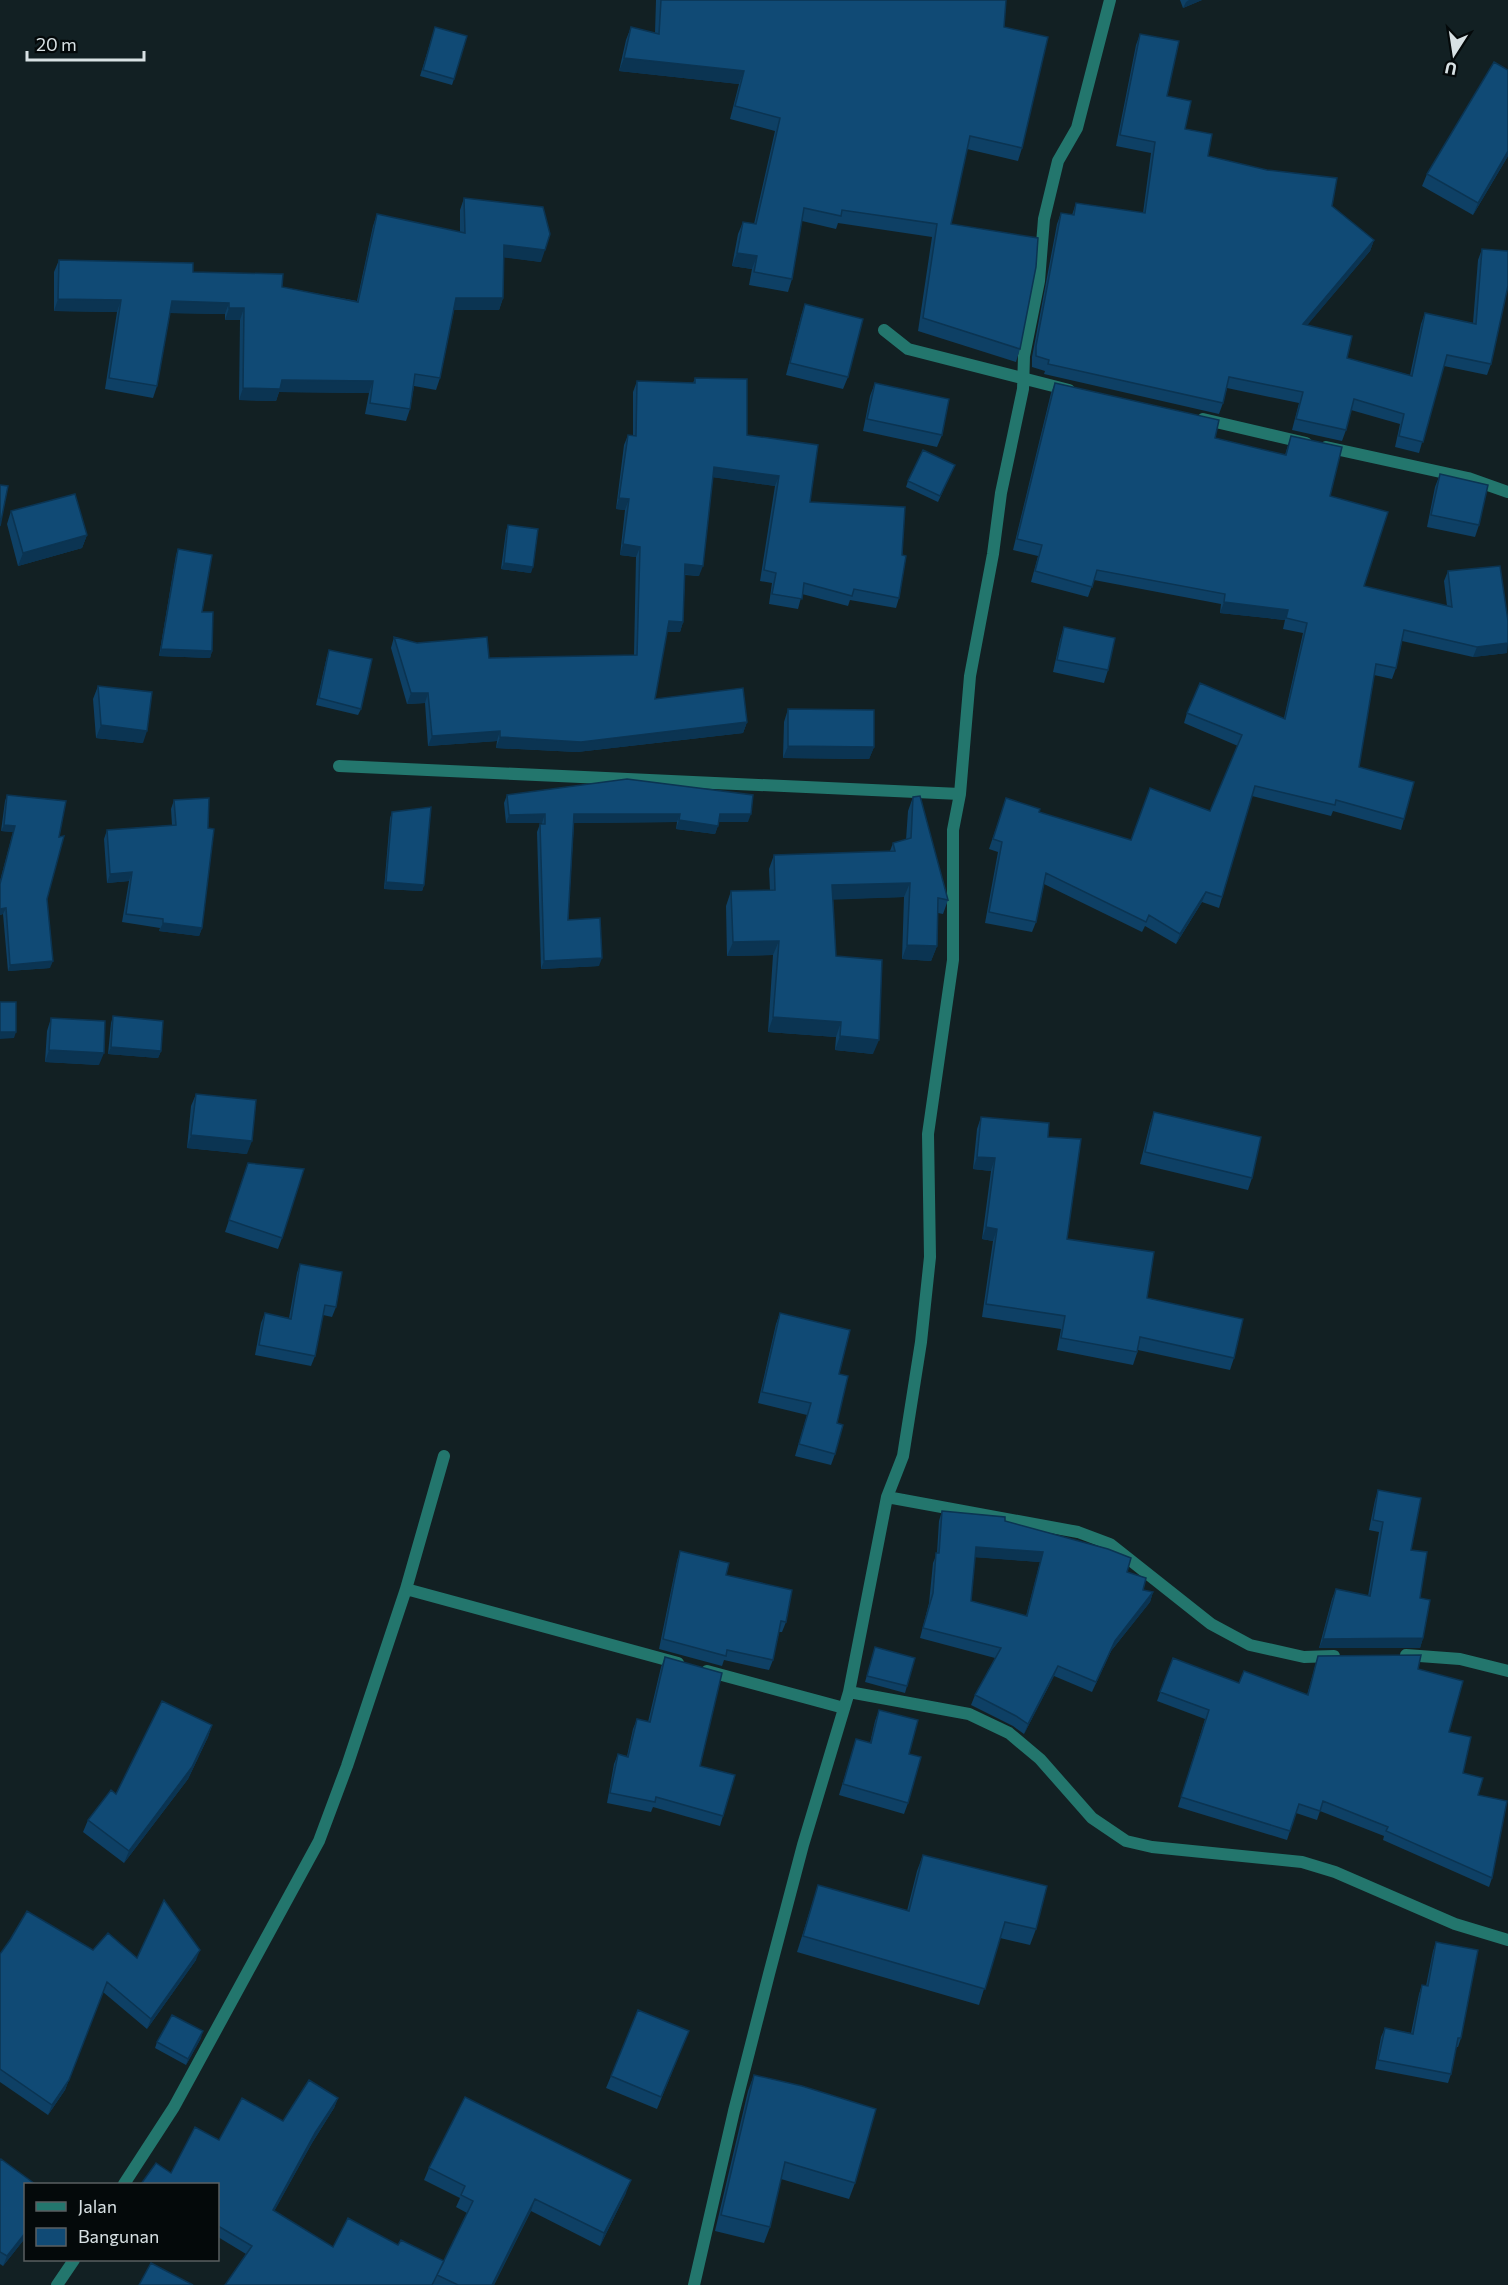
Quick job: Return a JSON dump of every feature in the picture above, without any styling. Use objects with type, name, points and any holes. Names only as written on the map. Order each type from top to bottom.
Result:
[{"type":"street","points":[[694,2285],[763,1997],[803,1845],[849,1692],[887,1497],[903,1456],[921,1342],[930,1257],[928,1134],[953,960],[953,830],[960,794],[970,676],[1023,379],[1024,356],[1039,281],[1044,219],[1058,161],[1077,128],[1110,0]]},
{"type":"street","points":[[884,330],[908,349],[1079,392]]},
{"type":"street","points":[[1192,417],[1468,478],[1508,492]]},
{"type":"street","points":[[339,766],[960,794]]},
{"type":"street","points":[[125,2183],[174,2107],[319,1840],[347,1766],[406,1589],[444,1456]]},
{"type":"street","points":[[887,1497],[1078,1532],[1110,1544],[1211,1624],[1250,1645],[1304,1657],[1348,1656]]},
{"type":"street","points":[[406,1589],[844,1708]]},
{"type":"street","points":[[1393,1655],[1460,1659],[1508,1671]]},
{"type":"street","points":[[849,1692],[969,1714],[1009,1733],[1040,1759],[1092,1818],[1126,1841],[1152,1847],[1302,1862],[1335,1872],[1455,1924],[1508,1940]]},
{"type":"street","points":[[57,2285],[73,2261]]},
{"type":"building","points":[[661,0],[1006,0],[1004,27],[1048,37],[1022,148],[970,136],[951,224],[1038,238],[1036,267],[1020,349],[923,318],[937,224],[842,210],[841,216],[804,208],[792,279],[754,272],[757,256],[737,253],[743,222],[756,224],[780,118],[735,106],[744,71],[624,58],[631,27],[659,34]]},
{"type":"building","points":[[435,27],[467,36],[454,79],[423,70]]},
{"type":"building","points":[[1140,34],[1179,41],[1167,96],[1191,101],[1185,129],[1212,134],[1208,156],[1267,170],[1337,178],[1332,206],[1374,240],[1303,324],[1352,336],[1347,358],[1412,376],[1425,313],[1476,324],[1482,249],[1508,251],[1508,286],[1491,364],[1447,355],[1423,442],[1399,436],[1404,414],[1354,399],[1346,430],[1296,419],[1303,392],[1229,377],[1223,403],[1048,364],[1049,360],[1036,356],[1061,213],[1074,215],[1076,203],[1145,213],[1155,142],[1120,135]]},
{"type":"building","points":[[1494,62],[1508,70],[1508,151],[1478,203],[1427,174]]},
{"type":"building","points":[[464,198],[543,207],[550,234],[545,250],[504,245],[503,298],[456,298],[440,378],[415,374],[410,409],[370,403],[373,381],[282,380],[280,389],[243,388],[244,308],[229,308],[229,303],[172,301],[157,386],[109,378],[121,300],[58,299],[59,260],[193,263],[193,272],[283,274],[282,287],[358,302],[377,214],[465,233]]},
{"type":"building","points":[[805,304],[863,319],[848,377],[790,363]]},
{"type":"building","points":[[695,378],[747,379],[747,435],[818,445],[810,502],[905,507],[902,555],[906,556],[899,598],[854,589],[852,596],[804,583],[802,599],[772,594],[776,573],[764,570],[779,476],[714,467],[703,566],[685,564],[683,622],[669,621],[655,699],[743,688],[747,722],[581,742],[500,737],[500,731],[432,736],[428,693],[411,693],[394,637],[417,643],[487,637],[489,658],[637,655],[640,547],[623,544],[629,499],[619,498],[628,435],[636,436],[637,381],[695,383]]},
{"type":"building","points":[[875,383],[949,399],[942,435],[867,419]]},
{"type":"building","points":[[1055,383],[1219,420],[1215,438],[1286,455],[1291,436],[1342,447],[1330,496],[1388,512],[1364,586],[1452,607],[1448,571],[1500,566],[1508,621],[1508,643],[1477,647],[1404,630],[1396,668],[1376,664],[1359,767],[1414,782],[1404,819],[1336,800],[1335,805],[1255,786],[1222,897],[1206,892],[1180,934],[1149,915],[1146,922],[1046,873],[1036,922],[989,912],[1002,842],[993,839],[1006,798],[1040,809],[1039,812],[1131,840],[1150,788],[1210,811],[1242,735],[1187,713],[1200,683],[1285,719],[1307,623],[1286,618],[1288,610],[1224,602],[1225,594],[1097,570],[1092,587],[1035,571],[1042,545],[1017,539]]},
{"type":"building","points":[[923,450],[955,465],[940,496],[908,481]]},
{"type":"building","points":[[1440,474],[1488,485],[1479,525],[1431,515]]},
{"type":"building","points":[[0,485],[8,486],[0,526]]},
{"type":"building","points":[[75,494],[87,535],[23,553],[11,511]]},
{"type":"building","points":[[508,525],[538,529],[533,567],[504,563]]},
{"type":"building","points":[[178,549],[212,555],[202,612],[213,612],[212,651],[161,649]]},
{"type":"building","points":[[1064,627],[1115,638],[1108,670],[1057,660]]},
{"type":"building","points":[[329,650],[372,659],[361,709],[319,698]]},
{"type":"building","points":[[98,686],[152,692],[147,731],[101,725]]},
{"type":"building","points":[[788,709],[874,710],[874,747],[788,746]]},
{"type":"building","points":[[627,779],[753,795],[751,814],[720,814],[718,826],[679,820],[680,814],[574,814],[568,920],[600,918],[602,958],[544,961],[540,824],[545,824],[545,814],[509,815],[507,795]]},
{"type":"building","points":[[7,795],[66,801],[59,837],[64,836],[47,899],[53,961],[10,965],[6,908],[0,909],[0,884],[15,826],[4,825]]},
{"type":"building","points":[[920,796],[948,900],[938,898],[937,946],[907,945],[910,883],[832,885],[836,956],[882,960],[879,1040],[840,1036],[841,1022],[773,1017],[779,941],[733,942],[731,891],[775,890],[774,855],[895,851],[893,843],[911,838],[913,797]]},
{"type":"building","points":[[209,798],[208,828],[214,829],[202,928],[163,923],[163,919],[126,914],[132,872],[110,874],[107,830],[176,825],[174,800]]},
{"type":"building","points":[[431,807],[424,885],[386,882],[392,812]]},
{"type":"building","points":[[0,1002],[16,1002],[16,1032],[0,1032]]},
{"type":"building","points":[[113,1016],[163,1021],[161,1051],[111,1047]]},
{"type":"building","points":[[51,1018],[105,1021],[104,1053],[49,1050]]},
{"type":"building","points":[[196,1094],[256,1100],[252,1141],[191,1135]]},
{"type":"building","points":[[1154,1112],[1261,1137],[1252,1178],[1145,1152]]},
{"type":"building","points":[[981,1117],[1049,1123],[1048,1137],[1081,1139],[1067,1239],[1154,1252],[1147,1298],[1243,1319],[1234,1358],[1140,1337],[1137,1352],[1061,1338],[1065,1316],[986,1304],[997,1229],[986,1227],[995,1158],[977,1157]]},
{"type":"building","points":[[248,1163],[304,1169],[282,1238],[229,1220]]},
{"type":"building","points":[[300,1264],[342,1272],[336,1307],[325,1305],[315,1356],[259,1345],[265,1313],[291,1319]]},
{"type":"building","points":[[780,1313],[850,1330],[839,1374],[848,1376],[837,1423],[843,1425],[835,1454],[799,1444],[811,1403],[762,1392]]},
{"type":"building","points":[[1378,1490],[1421,1498],[1411,1550],[1427,1552],[1420,1598],[1430,1600],[1423,1638],[1323,1639],[1336,1589],[1370,1596],[1383,1522],[1373,1520]]},
{"type":"building","points":[[942,1511],[1005,1517],[1005,1521],[1108,1549],[1131,1558],[1127,1572],[1146,1578],[1143,1590],[1153,1592],[1115,1641],[1096,1682],[1058,1666],[1028,1724],[975,1695],[1001,1648],[923,1628],[933,1593],[936,1553],[939,1553]],"holes":[[[976,1547],[1043,1552],[1027,1616],[971,1601]]]},
{"type":"building","points":[[680,1551],[729,1563],[726,1575],[792,1590],[786,1622],[781,1621],[773,1660],[727,1650],[726,1656],[663,1639]]},
{"type":"building","points":[[875,1647],[915,1658],[907,1686],[867,1676]]},
{"type":"building","points":[[1421,1655],[1418,1669],[1463,1681],[1449,1732],[1471,1737],[1463,1773],[1483,1778],[1478,1795],[1507,1801],[1492,1878],[1386,1831],[1388,1827],[1323,1801],[1320,1811],[1299,1804],[1290,1831],[1181,1797],[1209,1710],[1160,1692],[1173,1658],[1239,1683],[1244,1671],[1308,1695],[1318,1656]]},
{"type":"building","points":[[665,1657],[722,1673],[700,1766],[735,1775],[723,1816],[656,1797],[655,1802],[610,1793],[618,1754],[628,1757],[637,1719],[650,1722]]},
{"type":"building","points":[[162,1701],[212,1725],[192,1767],[129,1851],[88,1820],[111,1790],[116,1794]]},
{"type":"building","points":[[879,1710],[918,1720],[909,1754],[921,1757],[908,1803],[843,1784],[856,1739],[871,1743]]},
{"type":"building","points":[[923,1855],[1047,1886],[1036,1929],[1005,1922],[985,1989],[803,1936],[818,1885],[909,1911]]},
{"type":"building","points":[[164,1900],[200,1950],[151,2019],[107,1982],[69,2080],[52,2105],[0,2069],[0,1954],[27,1911],[93,1950],[108,1933],[137,1958]]},
{"type":"building","points":[[1436,1942],[1478,1950],[1461,2038],[1458,2038],[1451,2074],[1378,2060],[1385,2028],[1413,2034],[1422,1985],[1428,1986]]},
{"type":"building","points":[[638,2010],[689,2031],[661,2097],[611,2076]]},
{"type":"building","points":[[172,2015],[203,2031],[188,2059],[157,2042]]},
{"type":"building","points":[[754,2075],[802,2086],[876,2109],[855,2183],[785,2162],[770,2227],[721,2215]]},
{"type":"building","points":[[309,2080],[338,2098],[315,2133],[273,2210],[333,2247],[348,2218],[398,2245],[401,2240],[444,2261],[432,2285],[225,2285],[252,2246],[219,2227],[219,2183],[142,2183],[156,2163],[171,2173],[195,2127],[219,2140],[242,2098],[283,2121]]},
{"type":"building","points":[[465,2097],[631,2180],[604,2233],[535,2199],[492,2285],[458,2285],[437,2275],[473,2201],[461,2195],[465,2186],[429,2168]]},
{"type":"building","points":[[1,2159],[34,2183],[24,2183],[24,2235],[7,2256],[0,2252]]},
{"type":"building","points":[[151,2263],[193,2285],[139,2285]]}]
